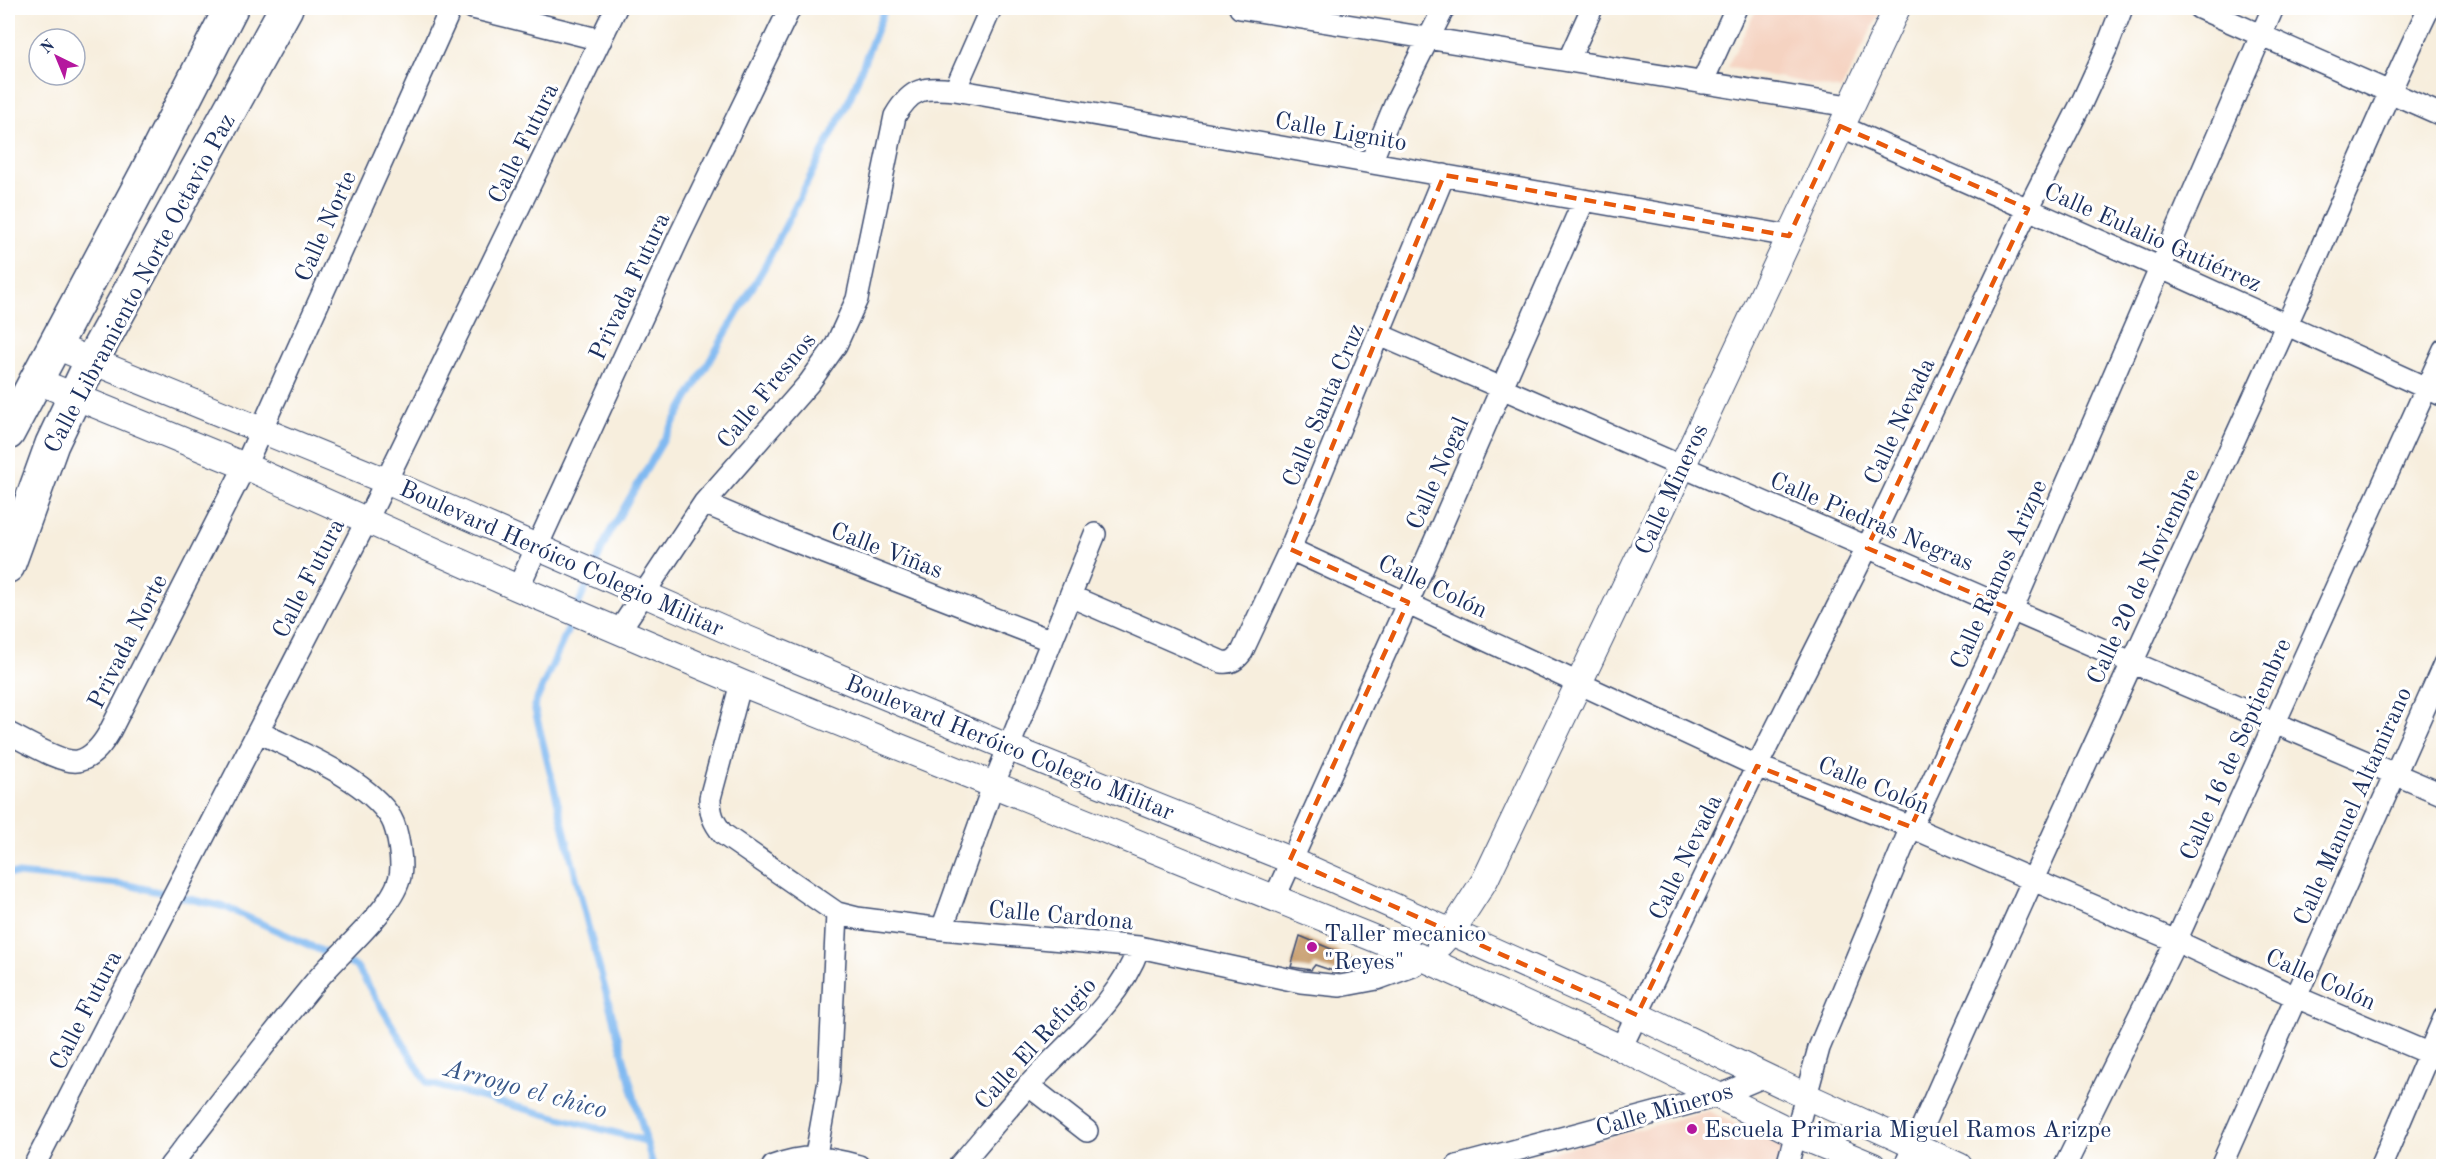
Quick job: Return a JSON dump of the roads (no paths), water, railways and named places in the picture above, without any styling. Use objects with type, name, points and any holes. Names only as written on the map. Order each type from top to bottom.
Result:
[{"type":"main road","name":"Calle Libramiento Norte Octavio Paz","points":[[8,433],[34,380],[146,174],[231,8]]},
{"type":"main road","name":"Calle Libramiento Norte Octavio Paz","points":[[8,566],[52,444],[74,398],[286,8]]},
{"type":"street","name":"Calle Norte","points":[[245,466],[451,8]]},
{"type":"street","points":[[473,8],[601,40]]},
{"type":"street","name":"Calle Futura","points":[[34,1167],[367,520],[616,8]]},
{"type":"street","name":"Privada Futura","points":[[518,588],[679,237],[790,8]]},
{"type":"street","points":[[955,90],[991,8]]},
{"type":"street","name":"Calle Eulalio Gutiérrez","points":[[1240,8],[1296,12],[1429,38],[1569,59],[1702,83],[1845,116],[2028,209],[2435,393]]},
{"type":"street","points":[[1371,162],[1396,102],[1444,8]]},
{"type":"street","points":[[1569,59],[1592,8]]},
{"type":"street","points":[[1702,83],[1736,8]]},
{"type":"street","name":"Calle Mineros","points":[[1425,959],[1452,931],[1485,880],[1897,8]]},
{"type":"street","name":"Calle Nevada","points":[[1621,1048],[1757,766],[1867,548],[2028,209],[2082,104],[2122,8]]},
{"type":"street","points":[[2199,8],[2444,116]]},
{"type":"street","name":"Calle Ramos Arizpe","points":[[1787,1167],[1819,1048],[1911,827],[2012,610],[2273,8]]},
{"type":"street","name":"Calle 20 de Noviembre","points":[[1909,1156],[2132,662],[2287,326],[2388,92],[2429,8]]},
{"type":"street","name":"Calle Lignito","points":[[895,116],[904,101],[915,92],[929,88],[955,90],[1789,236]]},
{"type":"street","name":"Calle Fresnos","points":[[619,631],[704,503],[809,383],[836,345],[857,299],[895,116]]},
{"type":"street","name":"Calle Santa Cruz","points":[[1070,596],[1222,662],[1230,663],[1237,659],[1290,549],[1444,175]]},
{"type":"street","name":"Calle Nogal","points":[[1275,897],[1408,602],[1584,200]]},
{"type":"street","name":"Calle Piedras Negras","points":[[1380,335],[1867,548],[2444,795]]},
{"type":"street","name":"Boulevard Heróico Colegio Militar","points":[[53,345],[386,481],[642,595],[1010,748],[1290,860],[1637,1015],[1765,1076],[1806,1096],[1909,1156],[1959,1167]]},
{"type":"street","name":"Calle 16 de Septiembre","points":[[2065,1167],[2176,941],[2275,723],[2435,393],[2444,349]]},
{"type":"street","name":"Boulevard Heróico Colegio Militar","points":[[34,380],[245,466],[518,588],[741,683],[1425,959],[1621,1048],[1796,1134],[1873,1167]]},
{"type":"street","name":"Privada Norte","points":[[8,733],[64,760],[77,761],[100,747],[245,466]]},
{"type":"street","name":"Calle Viñas","points":[[704,503],[784,537],[1052,641]]},
{"type":"street","points":[[942,929],[993,786],[1095,534]]},
{"type":"street","name":"Calle Colón","points":[[1290,549],[1757,766],[1911,827],[2176,941],[2296,997],[2436,1056]]},
{"type":"street","name":"Calle Manuel Altamirano","points":[[2221,1167],[2393,774],[2444,664]]},
{"type":"street","name":"Calle Cardona","points":[[741,683],[710,798],[710,811],[715,824],[732,840],[837,913],[942,929],[1139,947],[1301,982],[1340,986],[1377,979],[1413,966],[1425,959]]},
{"type":"street","points":[[170,1167],[317,980],[391,900],[400,878],[400,851],[392,818],[374,799],[343,775],[259,732]]},
{"type":"street","points":[[814,1161],[829,1081],[837,913]]},
{"type":"street","name":"Calle El Refugio","points":[[959,1167],[1028,1086],[1115,993],[1131,969],[1139,947]]},
{"type":"street","points":[[2381,1167],[2436,1056],[2444,1018]]},
{"type":"street","name":"Calle Mineros","points":[[1456,1167],[1718,1096],[1765,1076]]},
{"type":"street","points":[[1028,1086],[1087,1131]]},
{"type":"street","points":[[773,1167],[788,1160],[859,1167]]},
{"type":"waterway","points":[[595,566],[607,537],[765,266],[851,96],[885,8]]},
{"type":"waterway","points":[[577,607],[591,576]]},
{"type":"waterway","points":[[573,618],[534,706],[588,926],[653,1166]]},
{"type":"waterway","name":"Arroyo el chico","points":[[8,873],[128,885],[225,907],[357,967],[427,1083],[646,1141]]},
{"type":"place","name":"Taller mecanico \"Reyes\"","points":[[1312,947]]},
{"type":"place","name":"Escuela Primaria Miguel Ramos Arizpe","points":[[1692,1129]]}]
